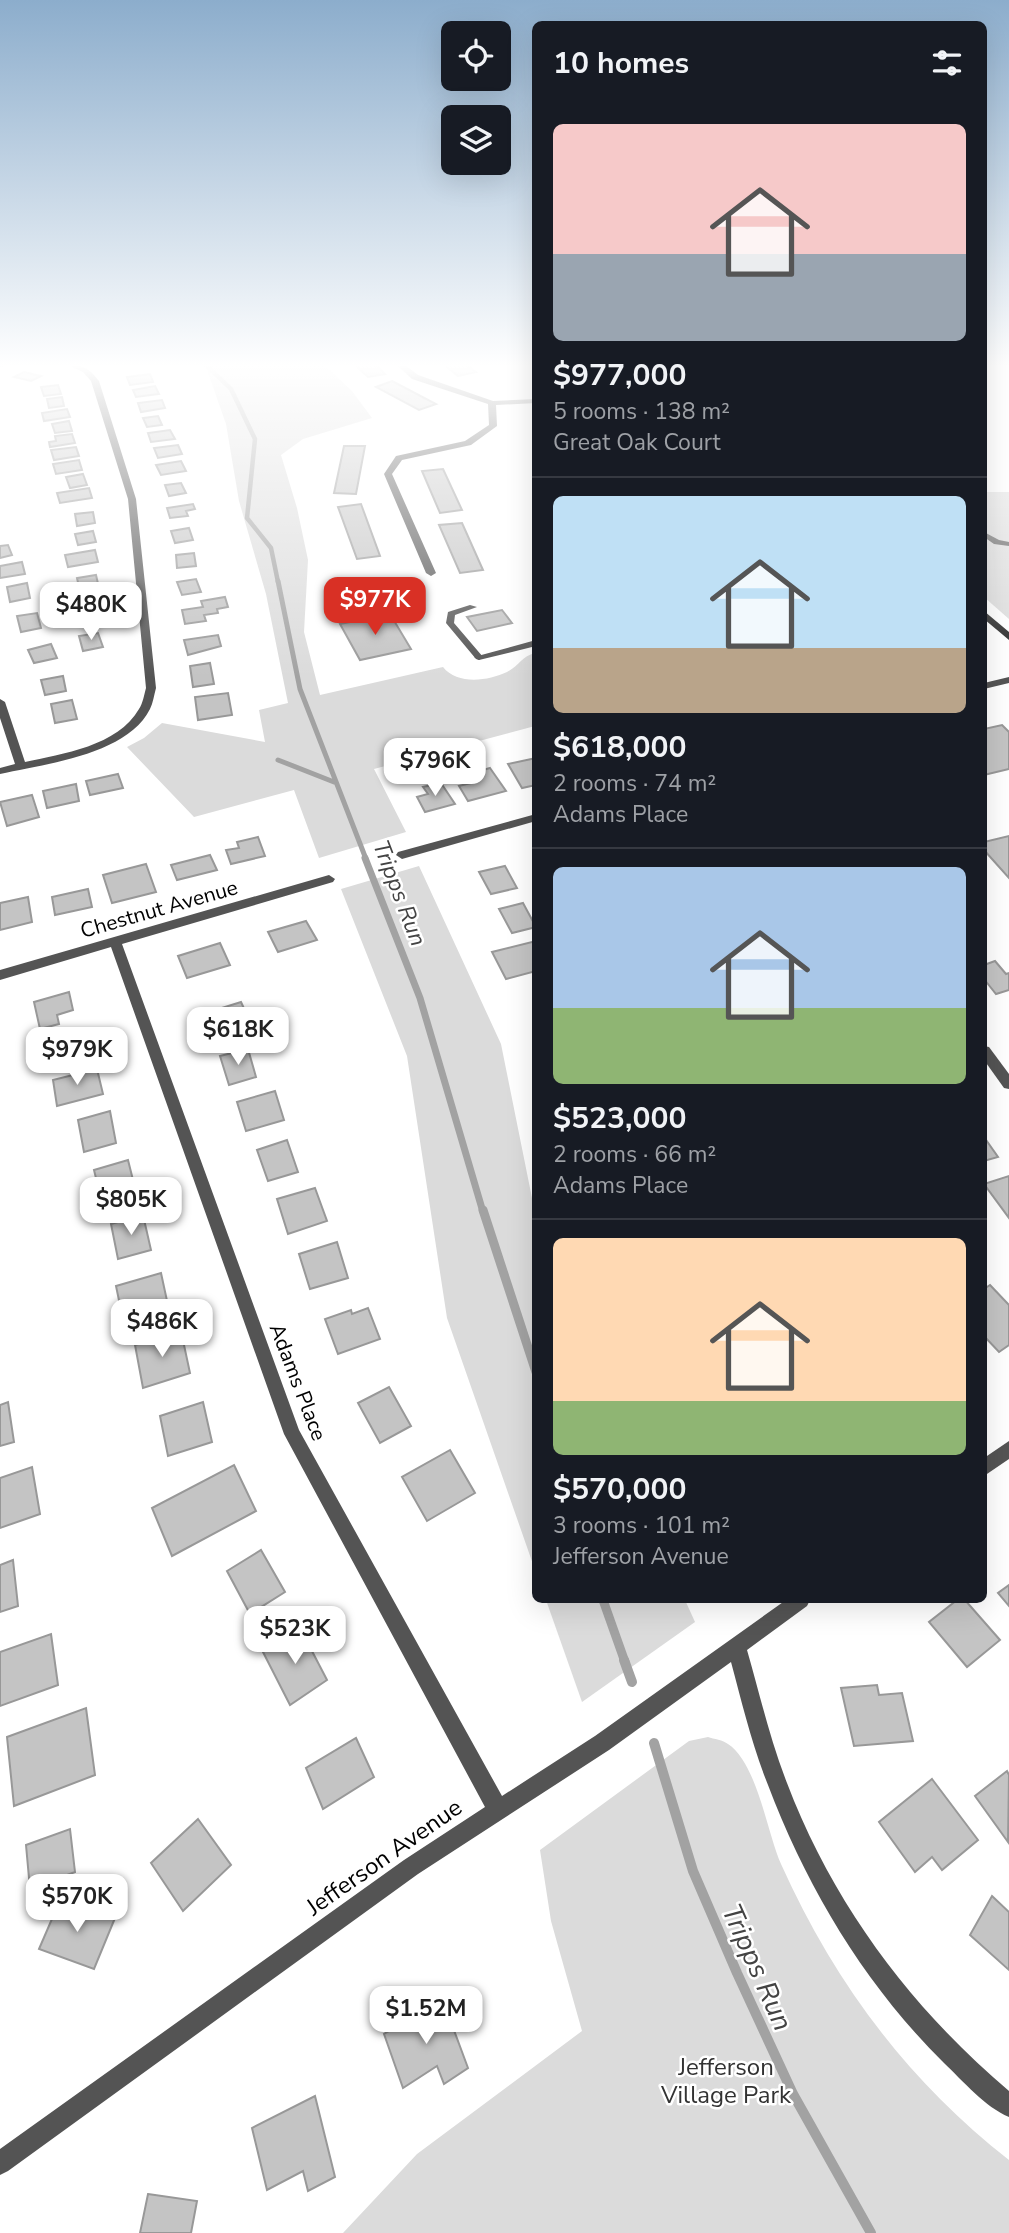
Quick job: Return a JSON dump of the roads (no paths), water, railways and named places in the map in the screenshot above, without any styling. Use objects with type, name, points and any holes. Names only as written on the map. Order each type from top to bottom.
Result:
[{"type":"main road","points":[[987,619],[1008,636]]},
{"type":"street","points":[[0,771],[106,743],[122,734],[144,713],[150,700],[135,521],[123,468]]},
{"type":"street","points":[[392,468],[388,474],[431,573]]},
{"type":"street","points":[[479,657],[532,644]]},
{"type":"street","points":[[987,685],[1009,680]]},
{"type":"street","points":[[0,702],[21,766]]},
{"type":"street","points":[[402,855],[532,820]]},
{"type":"street","name":"Chestnut Avenue","points":[[0,975],[328,879]]},
{"type":"street","name":"Adams Place","points":[[115,942],[292,1433],[498,1810]]},
{"type":"street","points":[[987,1055],[1009,1084]]},
{"type":"street","points":[[987,1466],[1009,1449]]},
{"type":"street","name":"Jefferson Avenue","points":[[0,2163],[411,1867],[602,1743],[797,1603]]},
{"type":"street","points":[[737,1648],[778,1785],[814,1868],[851,1933],[905,2005],[967,2073],[1009,2106]]},
{"type":"lane","points":[[987,536],[997,542],[1009,544]]},
{"type":"lane","points":[[987,545],[997,542]]},
{"type":"lane","points":[[473,607],[451,614],[450,623],[479,657]]},
{"type":"waterway","name":"Tripps Run","points":[[252,468],[247,518],[271,548],[278,582]]},
{"type":"waterway","name":"Tripps Run","points":[[278,581],[300,689],[366,859]]},
{"type":"waterway","points":[[278,760],[334,782]]},
{"type":"waterway","name":"Tripps Run","points":[[365,858],[420,998],[483,1212]]},
{"type":"waterway","name":"Tripps Run","points":[[483,1210],[532,1360]]},
{"type":"waterway","name":"Tripps Run","points":[[604,1603],[625,1662]]},
{"type":"waterway","name":"Tripps Run","points":[[624,1660],[632,1682]]},
{"type":"waterway","name":"Tripps Run","points":[[654,1743],[693,1871],[737,1973],[793,2094],[871,2233]]},
{"type":"park label","name":"Jefferson Village Park","points":[[726,2081]]}]
